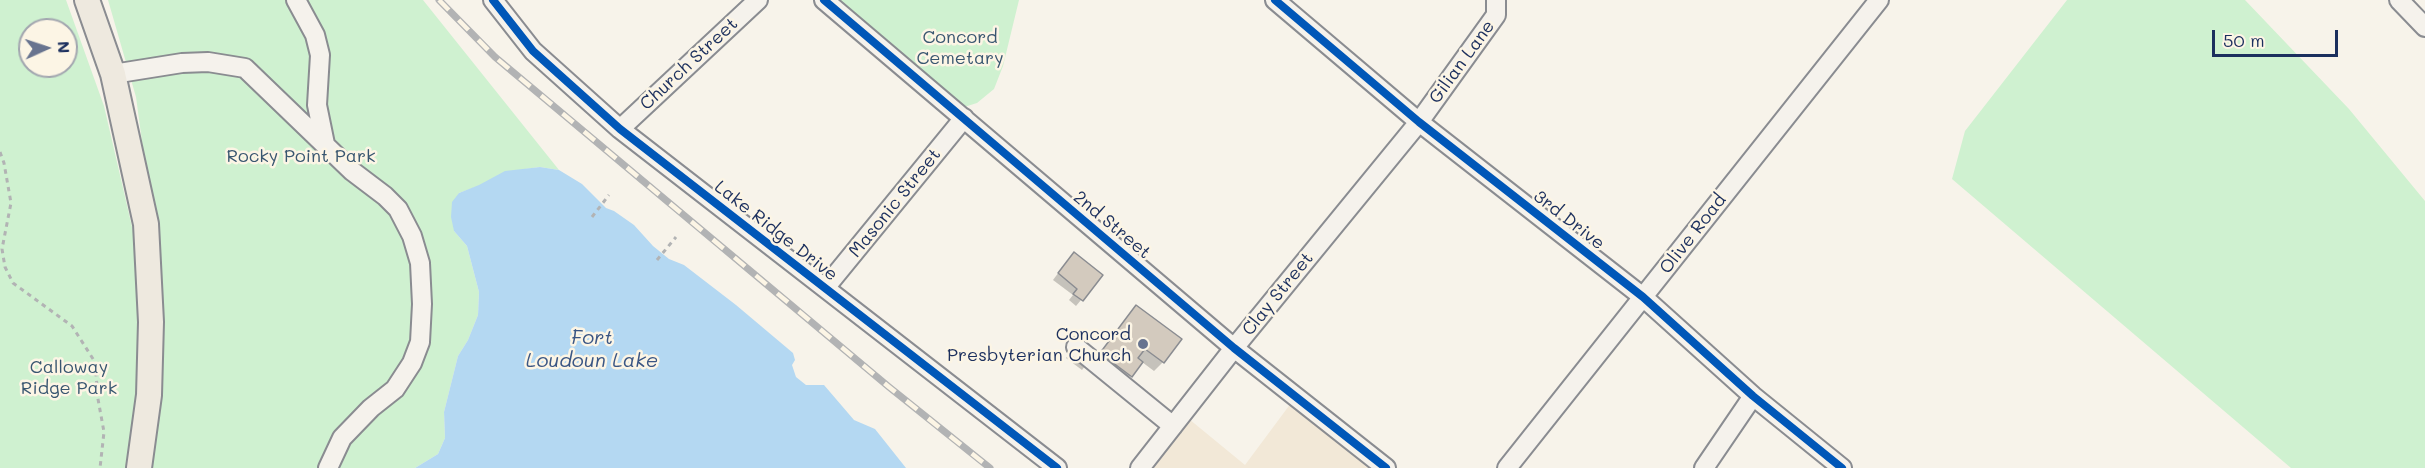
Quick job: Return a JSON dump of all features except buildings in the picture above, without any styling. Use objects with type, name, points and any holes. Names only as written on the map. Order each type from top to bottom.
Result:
[{"type":"main road","points":[[87,0],[113,74],[146,224],[152,322],[149,395],[139,468]]},
{"type":"street","points":[[296,0],[315,35],[320,55],[317,105],[325,144]]},
{"type":"street","name":"Lake Ridge Drive","points":[[492,0],[533,51],[620,129],[1058,468]]},
{"type":"street","name":"Church Street","points":[[620,129],[758,0]]},
{"type":"street","name":"2nd Street","points":[[824,0],[1234,348],[1386,468]]},
{"type":"street","name":"3rd Drive","points":[[1275,0],[1419,122],[1643,297],[1753,396],[1842,468]]},
{"type":"street","name":"Gilian Lane","points":[[1419,122],[1496,15],[1496,0]]},
{"type":"street","name":"Olive Road","points":[[1507,468],[1879,0]]},
{"type":"street","points":[[2399,0],[2425,27]]},
{"type":"street","points":[[113,74],[182,63],[216,63],[245,68],[352,171],[385,195],[398,209],[412,236],[420,263],[422,304],[420,342],[412,363],[395,389],[371,408],[342,438],[328,468]]},
{"type":"street","name":"Masonic Street","points":[[825,288],[964,118]]},
{"type":"street","name":"Clay Street","points":[[1140,468],[1234,348],[1419,122]]},
{"type":"street","points":[[1076,347],[1173,426]]},
{"type":"street","points":[[1704,468],[1753,396]]},
{"type":"path","points":[[0,152],[4,163],[10,203],[2,249],[5,267],[13,283],[72,326],[95,362],[104,432],[100,468]]},
{"type":"path","points":[[592,217],[609,195]]},
{"type":"path","points":[[657,260],[676,237]]},
{"type":"shaded area","points":[[1300,391],[1394,468],[1152,468],[1189,419],[1245,465]]},
{"type":"green space","name":"Calloway Ridge Park","points":[[0,0],[66,0],[72,18],[18,18],[18,78],[78,78],[78,33],[104,106],[136,244],[140,396],[129,468],[0,468]]},
{"type":"green space","name":"Rocky Point Park","points":[[108,0],[423,0],[559,170],[540,167],[525,169],[459,193],[454,231],[467,246],[479,292],[478,315],[468,340],[458,356],[444,412],[445,438],[438,454],[415,468],[150,468],[146,171],[136,97]]},
{"type":"green space","name":"Concord Cemetary","points":[[836,0],[1019,0],[1003,66],[994,89],[977,103],[961,108]]},
{"type":"green space","points":[[2067,0],[2245,0],[2349,109],[2425,201],[2425,468],[2291,468],[1952,179],[1965,131]]},
{"type":"water","name":"Fort Loudoun Lake","points":[[540,167],[559,170],[582,184],[606,208],[634,225],[653,246],[669,259],[684,265],[736,305],[793,353],[795,360],[792,365],[796,377],[806,385],[824,385],[854,420],[875,429],[906,468],[415,468],[438,454],[445,438],[444,412],[458,356],[468,340],[478,315],[479,292],[467,246],[454,231],[451,217],[452,202],[459,193],[505,171]]},
{"type":"railway","points":[[439,0],[495,57],[889,387],[990,468]]},
{"type":"cycle path","points":[[493,0],[533,51],[620,129],[1057,468]]},
{"type":"cycle path","points":[[824,0],[1234,348],[1386,468]]},
{"type":"cycle path","points":[[1275,0],[1419,122],[1643,297],[1753,396],[1842,468]]},
{"type":"place","name":"Concord Presbyterian Church","points":[[1143,344]]}]
